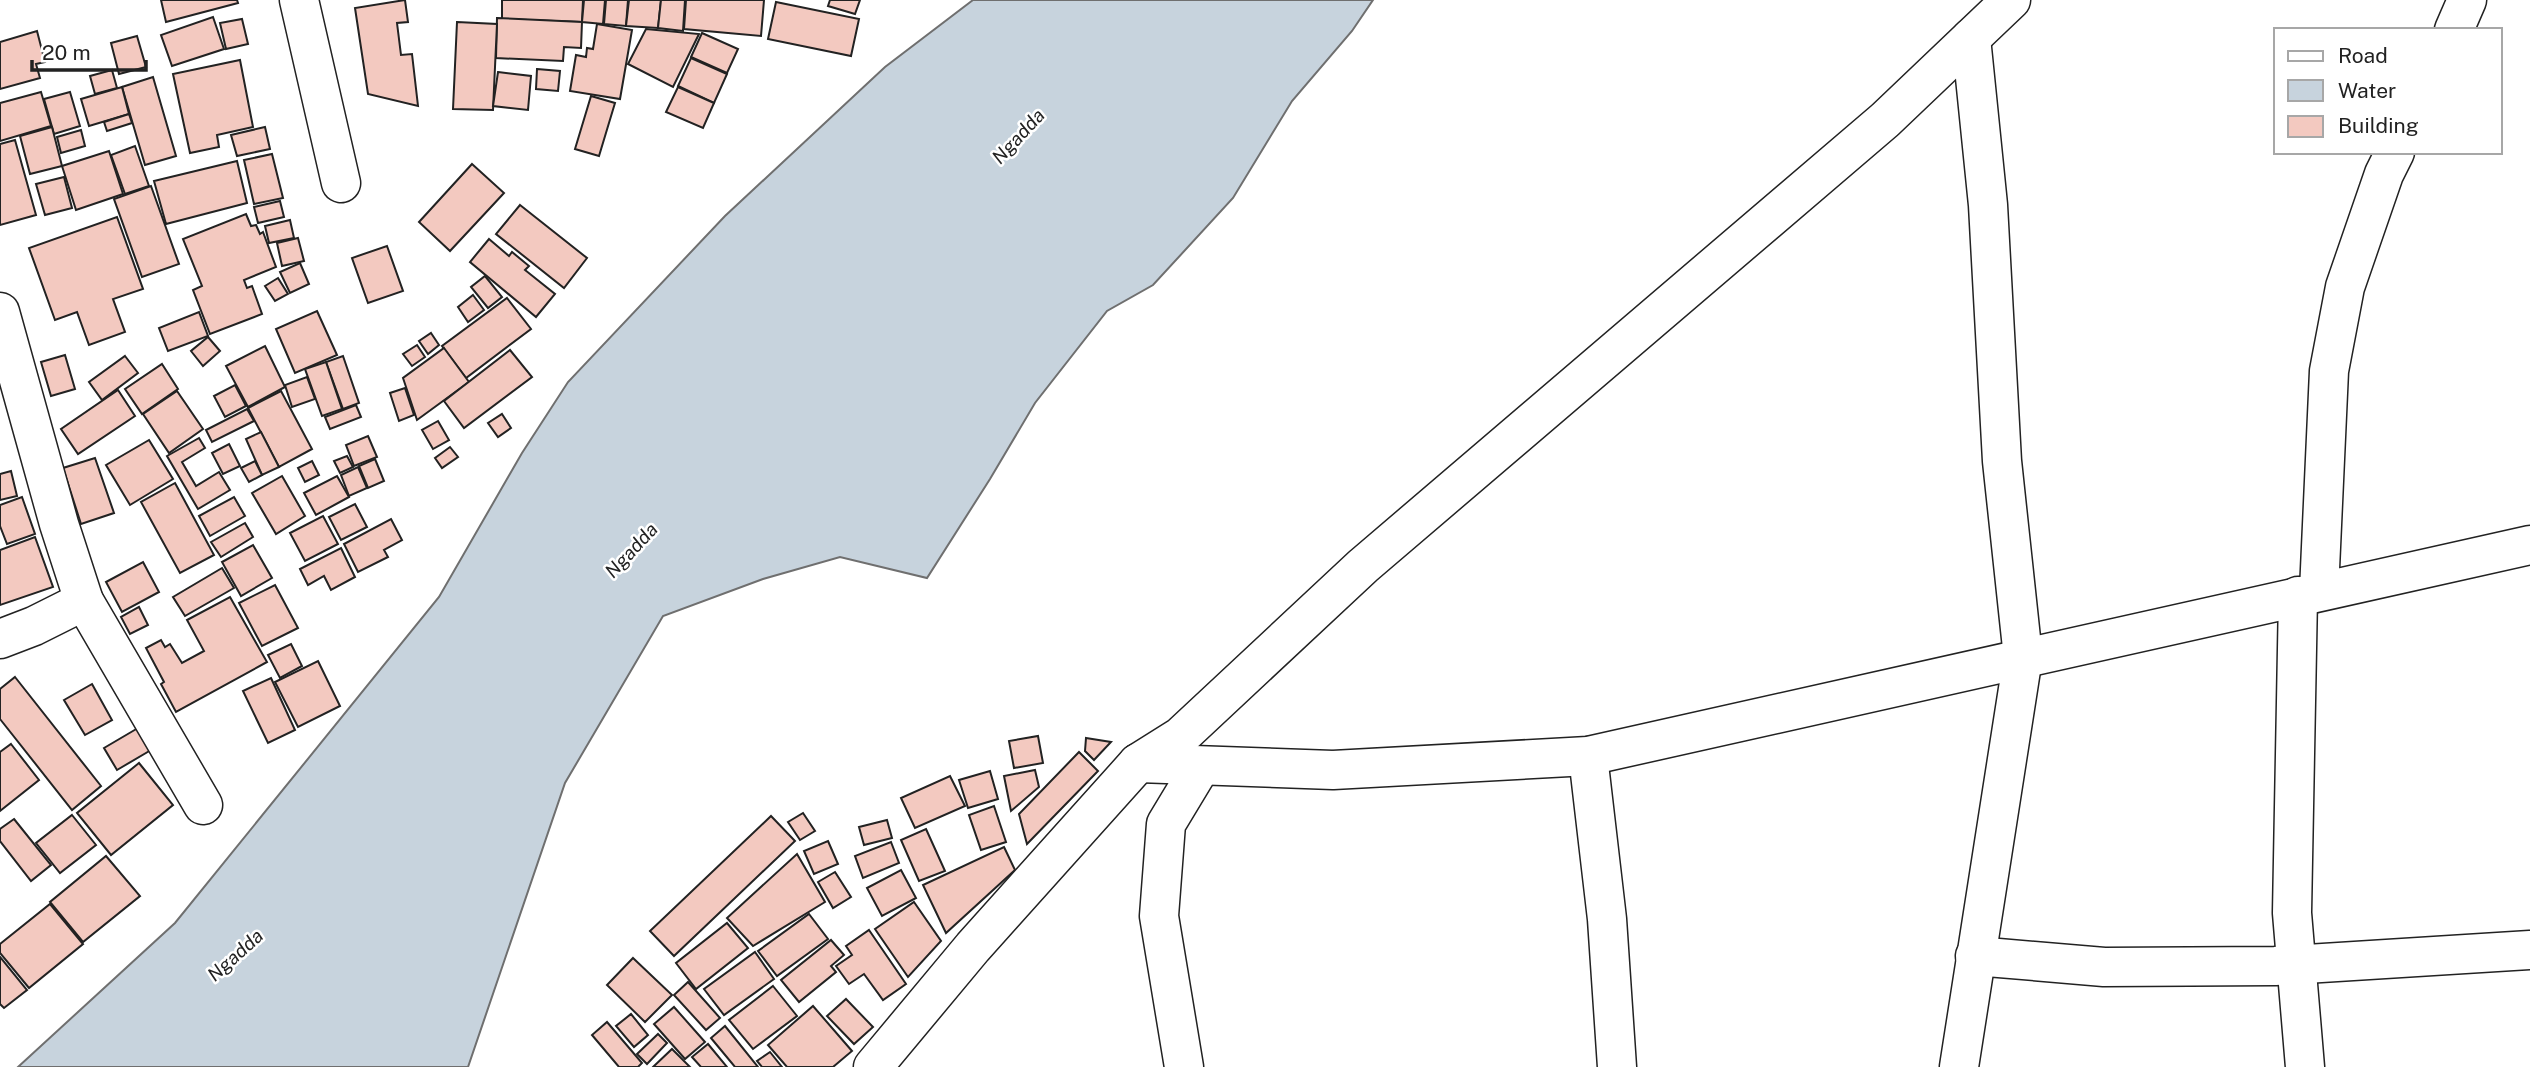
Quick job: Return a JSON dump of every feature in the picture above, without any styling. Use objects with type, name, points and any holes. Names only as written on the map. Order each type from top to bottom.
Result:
[{"type":"street","points":[[299,0],[341,183]]},
{"type":"street","points":[[873,1067],[973,947],[1138,763],[1181,736],[1363,566],[1885,120],[2011,0]]},
{"type":"street","points":[[2455,28],[2467,0]]},
{"type":"street","points":[[1959,1067],[2024,657],[2001,461],[1988,205],[1971,38]]},
{"type":"street","points":[[2305,1067],[2292,914],[2308,593],[2329,371],[2345,287],[2384,174],[2394,154]]},
{"type":"street","points":[[0,312],[59,524],[84,601],[203,805]]},
{"type":"street","points":[[1138,763],[1333,770],[1588,756],[2530,545]]},
{"type":"street","points":[[0,639],[34,626],[84,601]]},
{"type":"street","points":[[1588,756],[1607,919],[1617,1067]]},
{"type":"street","points":[[1184,1067],[1159,916],[1166,824],[1201,766]]},
{"type":"street","points":[[1975,956],[2104,967],[2295,964],[2530,950]]},
{"type":"water","name":"Ngadda","points":[[973,0],[1373,0],[1352,31],[1292,101],[1233,198],[1153,285],[1107,311],[1035,403],[927,578],[840,557],[763,579],[663,616],[565,783],[468,1067],[18,1067],[175,923],[439,597],[522,453],[568,382],[725,216],[885,67]]},
{"type":"building","points":[[161,0],[237,0],[238,3],[166,22]]},
{"type":"building","points":[[405,0],[408,22],[397,23],[401,55],[412,54],[418,106],[368,94],[355,8]]},
{"type":"building","points":[[502,0],[583,0],[582,22],[502,19]]},
{"type":"building","points":[[584,0],[605,0],[603,24],[582,22]]},
{"type":"building","points":[[606,0],[628,0],[626,26],[604,24]]},
{"type":"building","points":[[629,0],[661,0],[658,28],[626,26]]},
{"type":"building","points":[[661,0],[685,0],[683,31],[658,28]]},
{"type":"building","points":[[686,0],[764,0],[761,36],[684,29]]},
{"type":"building","points":[[830,0],[860,0],[855,14],[828,6]]},
{"type":"building","points":[[776,2],[859,19],[851,56],[768,39]]},
{"type":"building","points":[[213,17],[224,49],[172,66],[161,35]]},
{"type":"building","points":[[497,18],[582,22],[581,48],[564,47],[563,61],[496,58]]},
{"type":"building","points":[[242,19],[248,44],[226,49],[220,23]]},
{"type":"building","points":[[457,22],[497,24],[493,110],[453,109]]},
{"type":"building","points":[[597,24],[632,30],[620,99],[570,91],[576,55],[586,57],[587,48],[593,49]]},
{"type":"building","points":[[646,29],[699,34],[673,87],[628,64]]},
{"type":"building","points":[[37,31],[45,62],[36,64],[40,78],[0,89],[0,42]]},
{"type":"building","points":[[702,33],[738,49],[727,73],[691,57]]},
{"type":"building","points":[[137,36],[146,67],[119,74],[111,43]]},
{"type":"building","points":[[691,58],[727,74],[714,103],[678,86]]},
{"type":"building","points":[[240,60],[253,127],[217,135],[219,147],[190,153],[173,74]]},
{"type":"building","points":[[537,69],[560,71],[558,91],[536,89]]},
{"type":"building","points":[[112,70],[117,88],[95,94],[90,76]]},
{"type":"building","points":[[498,72],[531,76],[528,110],[493,106]]},
{"type":"building","points":[[153,77],[176,156],[145,165],[122,87]]},
{"type":"building","points":[[122,87],[129,114],[89,126],[81,99]]},
{"type":"building","points":[[678,87],[714,103],[703,128],[666,112]]},
{"type":"building","points":[[41,92],[51,126],[0,141],[0,103]]},
{"type":"building","points":[[70,92],[80,126],[54,134],[44,99]]},
{"type":"building","points":[[591,96],[615,103],[599,156],[575,149]]},
{"type":"building","points":[[129,114],[132,123],[107,131],[104,122]]},
{"type":"building","points":[[52,127],[62,166],[30,174],[20,136]]},
{"type":"building","points":[[265,127],[270,149],[237,156],[231,135]]},
{"type":"building","points":[[81,130],[85,146],[61,153],[57,137]]},
{"type":"building","points":[[15,140],[36,215],[0,225],[0,144]]},
{"type":"building","points":[[135,146],[149,186],[125,194],[111,155]]},
{"type":"building","points":[[109,151],[123,194],[76,210],[62,166]]},
{"type":"building","points":[[272,154],[283,198],[254,204],[244,160]]},
{"type":"building","points":[[237,161],[247,203],[166,224],[154,181]]},
{"type":"building","points":[[472,164],[504,193],[450,251],[419,222]]},
{"type":"building","points":[[64,177],[72,208],[45,215],[36,184]]},
{"type":"building","points":[[151,186],[179,264],[142,277],[114,199]]},
{"type":"building","points":[[280,201],[284,217],[258,223],[254,207]]},
{"type":"building","points":[[520,205],[587,258],[564,288],[496,234]]},
{"type":"building","points":[[246,214],[251,226],[256,225],[260,234],[263,232],[276,267],[244,280],[247,288],[252,286],[262,314],[210,334],[193,290],[202,286],[183,239]]},
{"type":"building","points":[[117,217],[143,289],[113,299],[125,332],[89,345],[77,312],[55,320],[29,248]]},
{"type":"building","points":[[290,220],[294,238],[269,243],[265,226]]},
{"type":"building","points":[[298,238],[304,261],[282,266],[277,243]]},
{"type":"building","points":[[489,239],[509,256],[512,252],[529,266],[525,270],[555,294],[536,317],[470,262]]},
{"type":"building","points":[[387,246],[403,291],[368,303],[352,258]]},
{"type":"building","points":[[300,263],[309,284],[290,293],[280,272]]},
{"type":"building","points":[[485,276],[502,297],[488,308],[471,287]]},
{"type":"building","points":[[278,278],[288,294],[275,301],[265,286]]},
{"type":"building","points":[[473,295],[484,310],[468,322],[458,307]]},
{"type":"building","points":[[507,298],[531,329],[466,378],[442,346]]},
{"type":"building","points":[[317,311],[337,355],[295,373],[276,329]]},
{"type":"building","points":[[199,312],[208,336],[168,351],[159,328]]},
{"type":"building","points":[[431,333],[439,345],[428,354],[419,341]]},
{"type":"building","points":[[208,337],[220,351],[203,366],[191,351]]},
{"type":"building","points":[[417,345],[425,357],[412,366],[403,354]]},
{"type":"building","points":[[265,346],[285,387],[248,407],[226,366]]},
{"type":"building","points":[[444,348],[469,382],[417,420],[403,378]]},
{"type":"building","points":[[510,350],[532,377],[464,428],[444,401]]},
{"type":"building","points":[[65,355],[75,389],[51,396],[41,362]]},
{"type":"building","points":[[125,356],[138,373],[102,400],[89,382]]},
{"type":"building","points":[[343,356],[359,403],[343,409],[326,362]]},
{"type":"building","points":[[326,362],[342,409],[322,416],[305,369]]},
{"type":"building","points":[[162,364],[178,389],[142,414],[125,389]]},
{"type":"building","points":[[307,377],[315,399],[292,407],[285,385]]},
{"type":"building","points":[[235,385],[246,406],[225,417],[214,396]]},
{"type":"building","points":[[405,388],[414,415],[399,421],[390,393]]},
{"type":"building","points":[[118,390],[135,416],[78,454],[61,429]]},
{"type":"building","points":[[177,391],[203,429],[169,453],[143,414]]},
{"type":"building","points":[[281,391],[312,449],[279,467],[248,408]]},
{"type":"building","points":[[356,405],[361,417],[330,429],[325,417]]},
{"type":"building","points":[[247,409],[254,421],[212,442],[206,430]]},
{"type":"building","points":[[502,414],[511,428],[498,437],[488,423]]},
{"type":"building","points":[[438,421],[449,440],[433,449],[422,430]]},
{"type":"building","points":[[261,432],[279,467],[262,475],[246,439]]},
{"type":"building","points":[[368,436],[377,457],[354,466],[346,445]]},
{"type":"building","points":[[199,438],[205,448],[182,462],[196,486],[219,472],[230,490],[198,509],[167,456]]},
{"type":"building","points":[[149,440],[173,479],[130,505],[106,465]]},
{"type":"building","points":[[229,444],[240,466],[223,474],[212,453]]},
{"type":"building","points":[[450,447],[458,457],[442,468],[435,458]]},
{"type":"building","points":[[347,456],[353,467],[340,473],[334,461]]},
{"type":"building","points":[[95,458],[114,513],[81,524],[63,468]]},
{"type":"building","points":[[375,459],[384,481],[368,488],[359,466]]},
{"type":"building","points":[[255,461],[262,475],[249,482],[241,468]]},
{"type":"building","points":[[312,461],[319,475],[305,482],[298,468]]},
{"type":"building","points":[[358,467],[367,488],[349,496],[341,475]]},
{"type":"building","points":[[11,471],[17,496],[0,500],[0,474]]},
{"type":"building","points":[[282,476],[305,516],[276,534],[252,493]]},
{"type":"building","points":[[337,476],[349,497],[316,515],[304,493]]},
{"type":"building","points":[[175,483],[214,555],[180,573],[141,502]]},
{"type":"building","points":[[22,497],[35,534],[7,544],[0,526],[0,505]]},
{"type":"building","points":[[234,497],[245,516],[210,536],[199,516]]},
{"type":"building","points":[[355,504],[367,527],[341,540],[329,517]]},
{"type":"building","points":[[323,516],[338,544],[305,561],[290,533]]},
{"type":"building","points":[[391,519],[402,540],[384,550],[388,557],[358,572],[344,544]]},
{"type":"building","points":[[245,523],[253,537],[221,557],[211,542]]},
{"type":"building","points":[[35,537],[53,587],[0,605],[0,550]]},
{"type":"building","points":[[253,545],[272,578],[241,596],[222,562]]},
{"type":"building","points":[[341,548],[355,577],[331,590],[324,576],[308,585],[300,569]]},
{"type":"building","points":[[143,562],[159,592],[122,612],[106,582]]},
{"type":"building","points":[[222,568],[234,588],[185,616],[173,597]]},
{"type":"building","points":[[275,585],[298,628],[262,646],[239,603]]},
{"type":"building","points":[[230,597],[267,662],[176,712],[146,648],[161,640],[165,647],[170,644],[182,663],[204,651],[187,620]]},
{"type":"building","points":[[139,607],[148,625],[130,634],[121,617]]},
{"type":"building","points":[[291,644],[302,666],[280,678],[268,655]]},
{"type":"building","points":[[318,661],[340,706],[298,727],[275,682]]},
{"type":"building","points":[[15,677],[101,786],[72,810],[0,719],[0,689]]},
{"type":"building","points":[[271,678],[295,730],[268,743],[243,691]]},
{"type":"building","points":[[92,684],[112,720],[85,735],[64,700]]},
{"type":"building","points":[[138,728],[151,750],[117,770],[104,748]]},
{"type":"building","points":[[1038,736],[1043,763],[1014,768],[1009,741]]},
{"type":"building","points":[[1086,738],[1111,742],[1094,760],[1085,751]]},
{"type":"building","points":[[11,744],[39,780],[0,811],[0,752]]},
{"type":"building","points":[[1079,752],[1098,771],[1027,844],[1019,814]]},
{"type":"building","points":[[139,763],[173,805],[111,855],[77,813]]},
{"type":"building","points":[[1035,770],[1039,787],[1011,811],[1004,776]]},
{"type":"building","points":[[990,771],[998,799],[968,808],[959,780]]},
{"type":"building","points":[[950,776],[965,806],[915,828],[901,798]]},
{"type":"building","points":[[994,806],[1006,842],[981,850],[969,815]]},
{"type":"building","points":[[803,813],[815,831],[800,840],[788,822]]},
{"type":"building","points":[[72,815],[96,845],[60,873],[36,843]]},
{"type":"building","points":[[771,816],[795,841],[674,956],[650,931]]},
{"type":"building","points":[[14,819],[51,865],[31,881],[0,841],[0,829]]},
{"type":"building","points":[[887,820],[892,838],[864,845],[859,827]]},
{"type":"building","points":[[926,829],[945,871],[919,881],[901,840]]},
{"type":"building","points":[[828,841],[838,864],[814,874],[804,851]]},
{"type":"building","points":[[891,842],[899,863],[863,878],[855,856]]},
{"type":"building","points":[[1004,847],[1015,870],[946,933],[923,885]]},
{"type":"building","points":[[797,854],[825,902],[753,946],[727,918]]},
{"type":"building","points":[[106,856],[140,896],[83,942],[50,902]]},
{"type":"building","points":[[901,870],[916,898],[882,916],[867,888]]},
{"type":"building","points":[[835,872],[851,897],[833,908],[818,882]]},
{"type":"building","points":[[914,902],[941,941],[908,977],[875,929]]},
{"type":"building","points":[[50,904],[83,944],[29,988],[0,953],[0,944]]},
{"type":"building","points":[[809,914],[828,939],[777,976],[758,951]]},
{"type":"building","points":[[727,923],[748,948],[696,989],[676,963]]},
{"type":"building","points":[[869,930],[906,984],[883,1000],[864,974],[849,984],[836,966],[852,955],[846,946]]},
{"type":"building","points":[[831,940],[844,955],[831,966],[836,972],[799,1002],[781,980]]},
{"type":"building","points":[[755,952],[774,979],[724,1015],[704,989]]},
{"type":"building","points":[[0,957],[27,990],[4,1008],[0,1004]]},
{"type":"building","points":[[633,958],[672,995],[645,1022],[607,985]]},
{"type":"building","points":[[688,982],[720,1018],[706,1030],[674,995]]},
{"type":"building","points":[[773,986],[797,1016],[753,1049],[729,1020]]},
{"type":"building","points":[[846,999],[873,1027],[854,1044],[827,1016]]},
{"type":"building","points":[[813,1006],[852,1051],[833,1067],[787,1067],[768,1045]]},
{"type":"building","points":[[674,1007],[705,1042],[685,1059],[654,1024]]},
{"type":"building","points":[[631,1014],[648,1035],[634,1047],[616,1026]]},
{"type":"building","points":[[607,1022],[642,1063],[638,1067],[619,1067],[592,1035]]},
{"type":"building","points":[[725,1026],[758,1067],[735,1067],[711,1038]]},
{"type":"building","points":[[658,1034],[667,1043],[647,1064],[637,1054]]},
{"type":"building","points":[[708,1044],[727,1067],[701,1067],[692,1057]]},
{"type":"building","points":[[672,1049],[690,1067],[653,1067]]},
{"type":"building","points":[[770,1052],[782,1067],[762,1067],[757,1061]]}]
